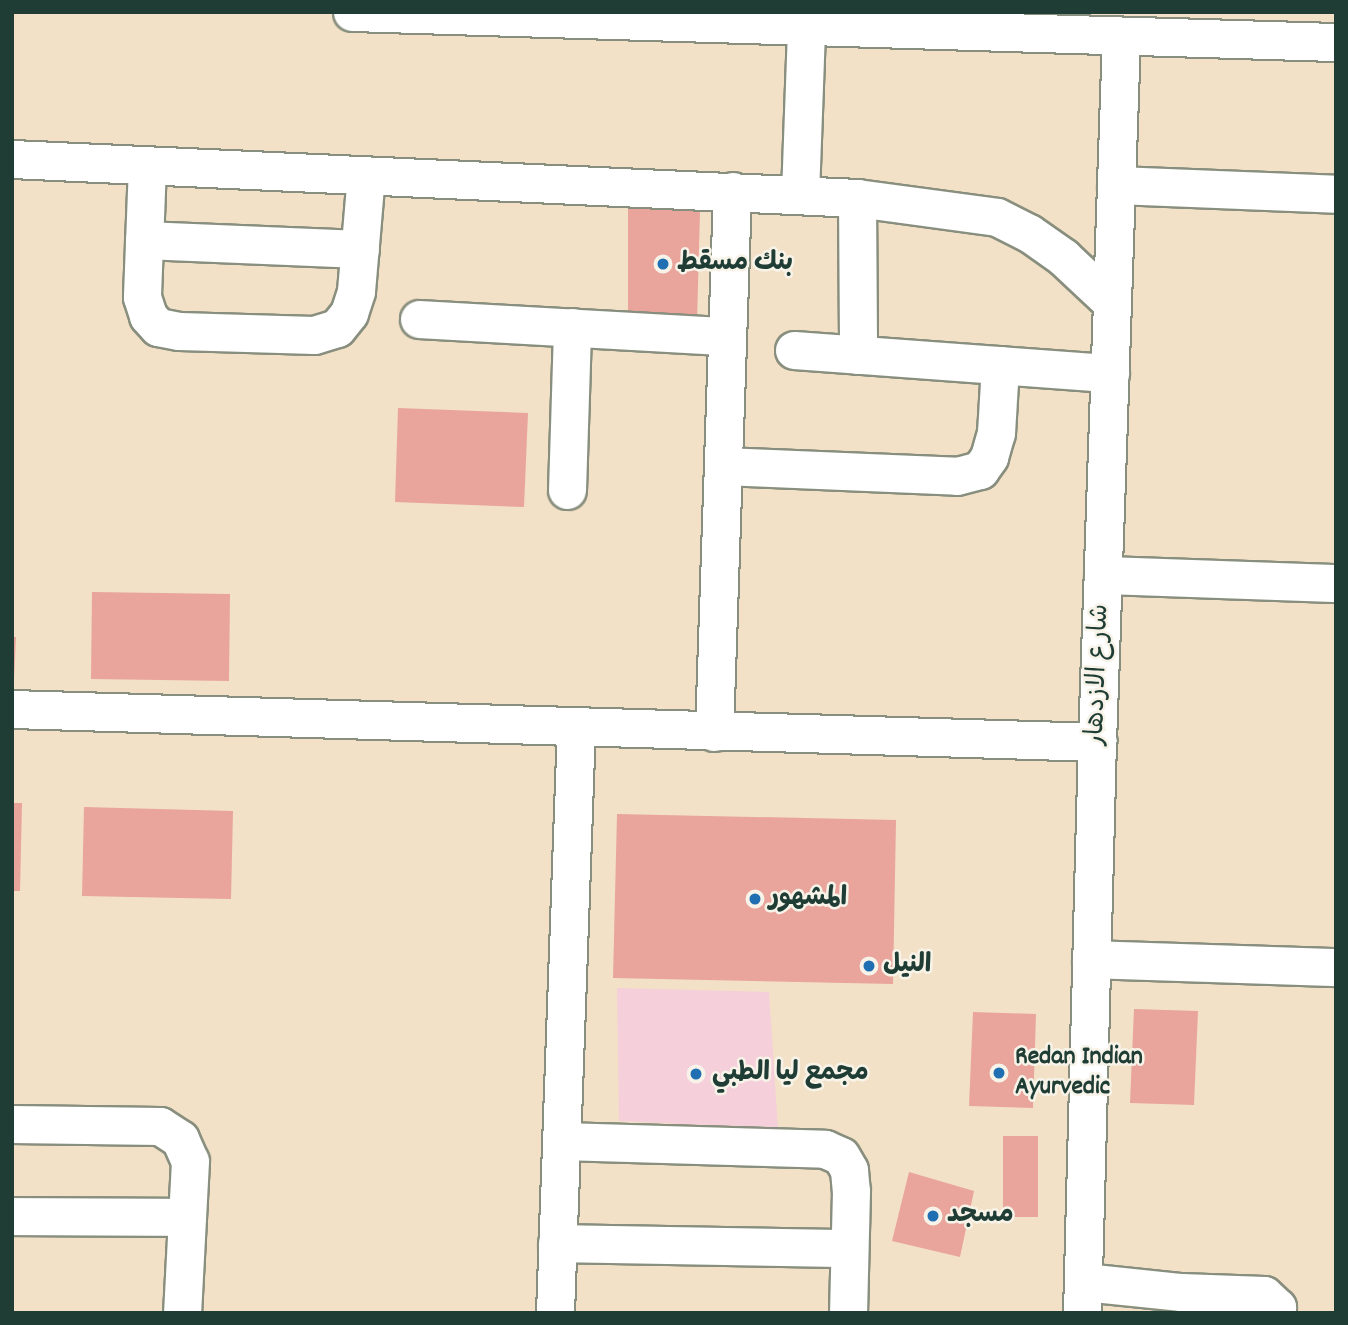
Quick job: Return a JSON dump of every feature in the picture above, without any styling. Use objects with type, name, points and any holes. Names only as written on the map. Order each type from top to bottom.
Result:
[{"type":"street","points":[[352,12],[806,28],[977,22],[1121,37],[1336,42]]},
{"type":"street","points":[[800,194],[806,28]]},
{"type":"street","name":"شارع الازدهار","points":[[1083,1298],[1097,742],[1121,37]]},
{"type":"street","points":[[12,159],[857,198],[997,217],[1029,233],[1063,257],[1112,303]]},
{"type":"street","points":[[147,165],[142,297],[148,316],[158,327],[179,331],[314,335],[337,328],[349,313],[356,292],[366,175]]},
{"type":"street","points":[[1116,185],[1336,194]]},
{"type":"street","points":[[714,732],[732,191]]},
{"type":"street","points":[[857,198],[858,355]]},
{"type":"street","points":[[144,240],[360,249]]},
{"type":"street","points":[[419,319],[726,336]]},
{"type":"street","points":[[566,489],[572,327]]},
{"type":"street","points":[[794,350],[1110,373]]},
{"type":"street","points":[[723,467],[957,476],[980,470],[989,457],[996,433],[1000,365]]},
{"type":"street","points":[[1103,575],[1336,583]]},
{"type":"street","points":[[12,709],[1097,742]]},
{"type":"street","points":[[555,1313],[576,726]]},
{"type":"street","points":[[1091,959],[1336,967]]},
{"type":"street","points":[[12,1125],[160,1126],[180,1139],[190,1161],[182,1313]]},
{"type":"street","points":[[561,1141],[825,1149],[841,1156],[849,1170],[848,1313]]},
{"type":"street","points":[[12,1216],[187,1217]]},
{"type":"street","points":[[557,1243],[849,1248]]},
{"type":"street","points":[[1083,1298],[1181,1292],[1264,1295],[1276,1307],[1276,1313]]},
{"type":"shaded area","name":"مجمع ليا الطبي","points":[[617,988],[769,992],[778,1129],[619,1121]]},
{"type":"building","name":"بنك مسقط","points":[[628,206],[700,211],[697,323],[628,316]]},
{"type":"building","points":[[398,408],[528,413],[524,507],[395,502]]},
{"type":"building","points":[[92,592],[230,594],[229,681],[91,679]]},
{"type":"building","points":[[12,637],[16,637],[14,679],[12,679]]},
{"type":"building","points":[[12,803],[22,803],[20,891],[12,891]]},
{"type":"building","points":[[84,807],[233,811],[231,899],[82,896]]},
{"type":"building","name":"المشهور","points":[[617,814],[896,820],[893,984],[613,978]]},
{"type":"building","points":[[1134,1009],[1198,1011],[1194,1105],[1130,1103]]},
{"type":"building","points":[[973,1012],[1036,1014],[1033,1108],[969,1106]]},
{"type":"building","points":[[1003,1136],[1038,1136],[1038,1217],[1003,1217]]},
{"type":"building","name":"مسجد","points":[[909,1172],[974,1191],[960,1257],[892,1241]]},
{"type":"place","name":"بنك مسقط","points":[[663,264]]},
{"type":"place","name":"المشهور","points":[[755,899]]},
{"type":"place","name":"النيل","points":[[869,966]]},
{"type":"place","name":"Redan Indian Ayurvedic","points":[[999,1073]]},
{"type":"place","name":"مجمع ليا الطبي","points":[[696,1074]]},
{"type":"place","name":"مسجد","points":[[933,1216]]}]
